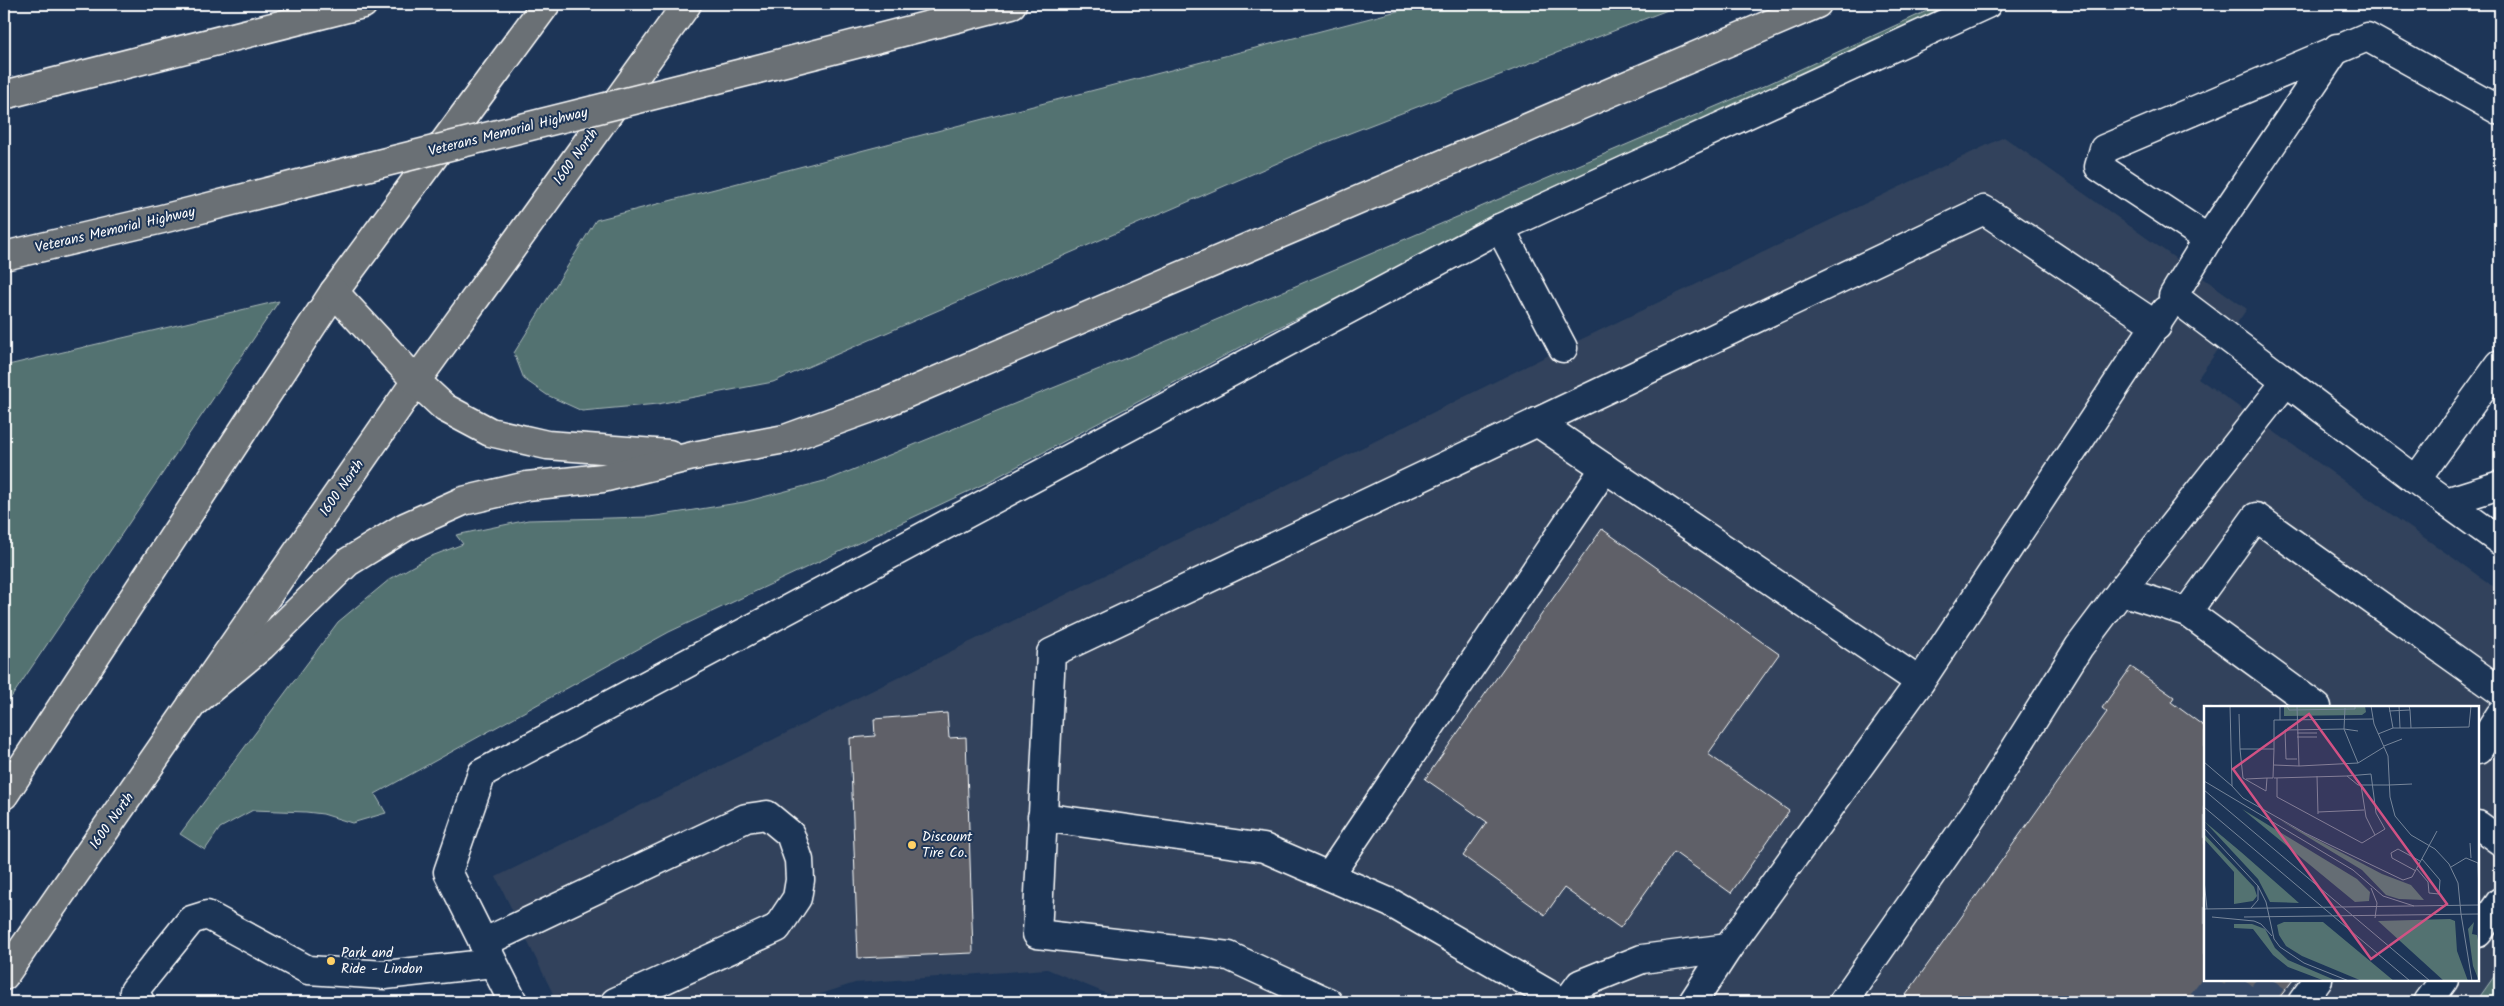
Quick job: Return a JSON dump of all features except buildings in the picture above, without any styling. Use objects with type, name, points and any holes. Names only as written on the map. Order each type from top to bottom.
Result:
[{"type":"main road","points":[[4,95],[363,4]]},
{"type":"main road","points":[[4,795],[334,292],[546,4]]},
{"type":"main road","name":"1600 North","points":[[4,976],[416,380],[686,4]]},
{"type":"main road","name":"Veterans Memorial Highway","points":[[4,256],[162,219],[1012,4]]},
{"type":"main road","points":[[192,704],[262,646],[348,562],[405,527],[463,501],[527,486],[604,478],[693,456],[785,439],[882,404],[1817,4]]},
{"type":"main road","points":[[334,292],[416,380],[445,408],[490,432],[547,444],[693,456]]},
{"type":"lane","points":[[513,1002],[448,872],[482,773],[1500,228],[1987,4]]},
{"type":"lane","points":[[2208,238],[2099,167],[2104,148],[2337,48],[2367,37],[2500,111]]},
{"type":"lane","points":[[1693,1002],[1728,948],[1920,682],[2157,326],[2208,238],[2337,48]]},
{"type":"lane","points":[[1328,1002],[1229,956],[1036,934],[1051,653],[1984,210],[2157,326]]},
{"type":"lane","points":[[1500,228],[1563,348]]},
{"type":"lane","points":[[2173,296],[2286,383],[2500,541]]},
{"type":"lane","points":[[2416,480],[2500,364]]},
{"type":"lane","points":[[1843,1002],[1978,807],[2080,647],[2121,591],[2286,383]]},
{"type":"lane","points":[[1537,422],[1920,682]]},
{"type":"lane","points":[[1329,876],[1605,468]]},
{"type":"lane","points":[[2446,502],[2500,485]]},
{"type":"lane","points":[[2186,612],[2256,517],[2500,691]]},
{"type":"lane","points":[[2121,591],[2186,612],[2316,706]]},
{"type":"lane","points":[[2479,748],[2500,715]]},
{"type":"lane","points":[[140,1002],[134,991],[191,920],[207,915],[308,970],[385,975],[488,953],[746,818],[767,815],[790,834],[799,860],[800,880],[797,898],[777,928],[615,1002]]},
{"type":"lane","points":[[1042,817],[1264,848],[1391,903],[1562,1002]]},
{"type":"lane","points":[[2479,825],[2500,841]]},
{"type":"lane","points":[[2479,933],[2500,902]]},
{"type":"lane","points":[[1567,1002],[1580,984],[1642,959],[1728,948]]},
{"type":"lane","points":[[2302,1002],[2317,981]]},
{"type":"lane","points":[[2428,1002],[2443,981]]},
{"type":"shaded area","points":[[2004,137],[2247,309],[2198,378],[2500,591],[2500,968],[2476,1002],[1127,1002],[1047,969],[855,983],[796,1002],[557,1002],[496,877],[1563,348]]},
{"type":"green space","points":[[1424,4],[1683,4],[1319,145],[773,382],[658,404],[582,411],[547,395],[524,379],[514,353],[596,220]]},
{"type":"green space","points":[[1942,4],[1952,4],[1953,12],[1498,220],[1271,331],[984,484],[669,632],[375,794],[386,813],[352,823],[323,814],[253,810],[220,828],[205,850],[180,834],[338,622],[390,579],[429,557],[463,544],[456,535],[528,520],[650,517],[744,502],[828,480],[1141,352],[1766,85]]},
{"type":"green space","points":[[279,301],[4,708],[4,366]]},
{"type":"green space","points":[[2500,968],[2500,1002],[2476,1002]]},
{"type":"tunnel","points":[[2202,1002],[2217,981]]},
{"type":"tunnel","points":[[2229,1002],[2244,981]]},
{"type":"tunnel","points":[[2257,1002],[2272,981]]},
{"type":"place","name":"Discount Tire Co.","points":[[912,845]]},
{"type":"place","name":"Park and Ride - Lindon","points":[[331,961]]}]
